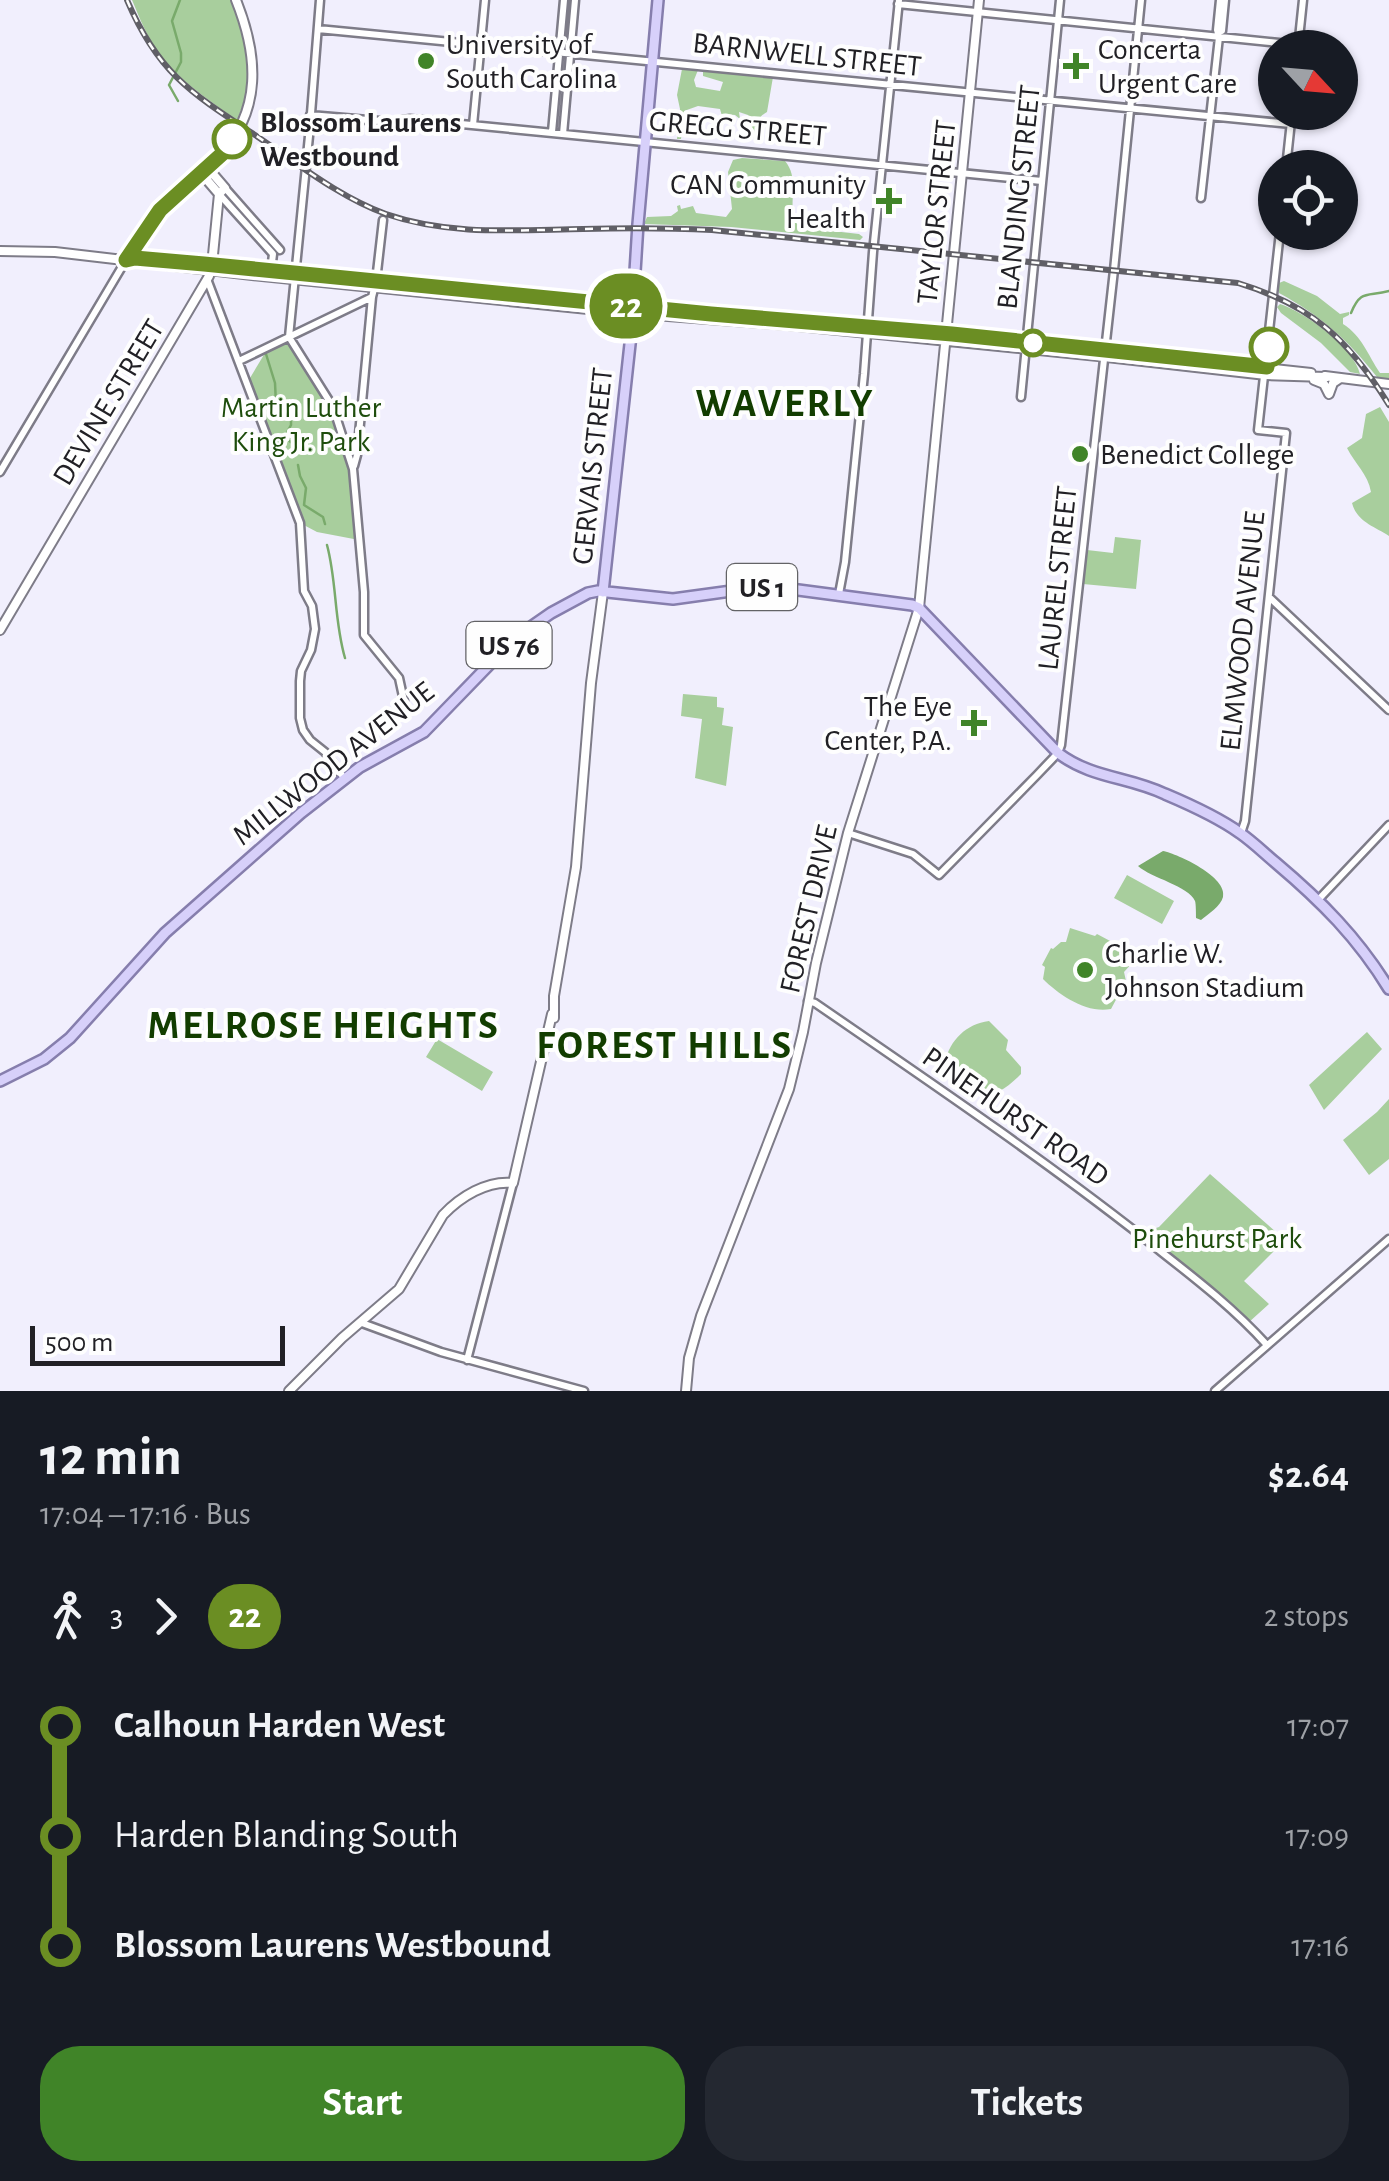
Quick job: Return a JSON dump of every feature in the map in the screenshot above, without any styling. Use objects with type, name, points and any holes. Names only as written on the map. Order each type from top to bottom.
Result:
[{"type":"main road","points":[[222,192],[216,168],[245,116],[253,78],[250,38],[236,0]]},
{"type":"main road","name":"GERVAIS STREET","points":[[513,1183],[555,1001],[576,861],[591,683],[618,466],[655,0]]},
{"type":"main road","name":"TAYLOR STREET","points":[[919,608],[980,0]]},
{"type":"main road","points":[[126,260],[160,210],[222,154]]},
{"type":"main road","points":[[204,170],[218,180]]},
{"type":"main road","points":[[204,170],[222,192]]},
{"type":"main road","name":"DEVINE STREET","points":[[0,630],[210,272],[222,192]]},
{"type":"main road","points":[[0,250],[135,258],[210,272],[946,337],[1389,384]]},
{"type":"main road","points":[[210,272],[270,270],[295,277]]},
{"type":"main road","points":[[1266,371],[1323,383],[1328,394],[1340,379]]},
{"type":"main road","points":[[1305,378],[1326,377]]},
{"type":"main road","name":"US 1","points":[[601,591],[673,600],[768,586],[906,603],[919,608]]},
{"type":"main road","name":"MILLWOOD AVENUE","points":[[0,1081],[30,1067],[65,1042],[165,933],[255,852],[344,778],[424,732],[515,638],[588,593],[601,591]]},
{"type":"main road","points":[[919,608],[1058,753],[1083,769],[1164,793],[1241,834],[1318,898],[1389,988]]},
{"type":"main road","name":"FOREST DRIVE","points":[[686,1391],[696,1332],[789,1089],[848,833],[919,608]]},
{"type":"main road","points":[[289,1391],[399,1289],[442,1215],[471,1193],[504,1182],[513,1183]]},
{"type":"street","points":[[320,0],[289,338],[333,407],[353,469],[364,635],[398,678],[404,701]]},
{"type":"street","points":[[472,125],[485,0]]},
{"type":"street","points":[[552,132],[564,0]]},
{"type":"street","points":[[563,134],[575,0]]},
{"type":"street","name":"BLANDING STREET","points":[[1021,398],[1060,0]]},
{"type":"street","name":"LAUREL STREET","points":[[1058,753],[1141,0]]},
{"type":"street","points":[[1201,198],[1222,30],[1222,0]]},
{"type":"street","points":[[1300,30],[1303,0]]},
{"type":"street","points":[[839,594],[898,2],[978,14],[1258,40]]},
{"type":"street","points":[[563,12],[574,12]]},
{"type":"street","name":"BARNWELL STREET","points":[[318,29],[1258,121]]},
{"type":"street","name":"GREGG STREET","points":[[310,115],[552,132],[1042,181]]},
{"type":"street","points":[[222,192],[276,252],[298,252]]},
{"type":"street","points":[[353,469],[383,220]]},
{"type":"street","points":[[1266,371],[1278,250]]},
{"type":"street","points":[[270,270],[276,252]]},
{"type":"street","points":[[0,472],[126,260]]},
{"type":"street","points":[[210,272],[238,361],[300,524],[304,591],[315,629],[300,681],[303,730],[344,778]]},
{"type":"street","points":[[238,361],[289,338],[373,288]]},
{"type":"street","name":"ELMWOOD AVENUE","points":[[1241,834],[1286,434],[1258,430],[1266,371]]},
{"type":"street","points":[[1268,596],[1389,710]]},
{"type":"street","points":[[299,600],[310,601]]},
{"type":"street","points":[[1041,735],[1053,740],[1062,733]]},
{"type":"street","points":[[848,833],[914,854],[939,875],[1058,753]]},
{"type":"street","points":[[1318,898],[1389,826]]},
{"type":"street","name":"PINEHURST ROAD","points":[[808,1001],[1028,1150],[1192,1275],[1268,1345]]},
{"type":"street","name":"GERVAIS STREET","points":[[468,1360],[513,1183]]},
{"type":"street","points":[[1214,1391],[1389,1239]]},
{"type":"street","points":[[362,1323],[468,1360],[584,1391]]},
{"type":"green space","points":[[132,0],[233,0],[248,60],[247,88],[237,120],[191,86],[161,56]]},
{"type":"green space","points":[[682,69],[698,70],[696,87],[720,91],[723,82],[703,76],[703,69],[773,77],[767,112],[758,122],[757,138],[749,137],[753,122],[748,115],[739,112],[740,119],[735,115],[722,116],[720,109],[698,106],[684,111],[681,139],[677,139],[677,95]]},
{"type":"green space","points":[[733,160],[785,161],[792,176],[797,224],[863,237],[860,240],[731,227],[644,224],[647,217],[671,216],[680,205],[681,209],[693,206],[696,213],[726,217],[732,209],[728,172]]},
{"type":"green space","points":[[1284,281],[1317,296],[1340,314],[1349,312],[1343,324],[1360,340],[1380,373],[1389,373],[1389,379],[1377,377],[1332,329],[1279,293],[1279,283]]},
{"type":"green space","points":[[1280,304],[1327,332],[1348,353],[1360,374],[1350,372],[1321,343],[1281,313],[1277,307]]},
{"type":"green space","name":"Martin Luther King Jr. Park","points":[[289,337],[333,407],[353,469],[359,540],[317,532],[300,523],[247,383],[268,348]]},
{"type":"green space","points":[[1380,407],[1389,422],[1389,536],[1367,523],[1354,509],[1352,503],[1371,492],[1347,448],[1362,438],[1366,414]]},
{"type":"green space","points":[[1115,537],[1141,540],[1136,589],[1083,584],[1087,550],[1113,553]]},
{"type":"green space","points":[[683,694],[717,697],[717,707],[724,708],[722,725],[733,727],[726,786],[695,778],[702,719],[681,716]]},
{"type":"green space","points":[[1127,875],[1174,901],[1162,924],[1114,898]]},
{"type":"green space","name":"Charlie W. Johnson Stadium","points":[[1070,928],[1097,934],[1134,961],[1124,972],[1126,981],[1111,1009],[1083,1006],[1043,979],[1042,965],[1051,948],[1066,942]]},
{"type":"green space","points":[[989,1021],[1008,1040],[1006,1050],[1021,1067],[1021,1074],[999,1091],[978,1096],[960,1086],[945,1062],[960,1034]]},
{"type":"green space","points":[[1367,1032],[1382,1049],[1324,1110],[1309,1085]]},
{"type":"green space","points":[[437,1039],[493,1072],[482,1091],[426,1057]]},
{"type":"green space","points":[[1389,1099],[1389,1159],[1369,1175],[1343,1140]]},
{"type":"green space","name":"Pinehurst Park","points":[[1210,1174],[1285,1240],[1244,1281],[1269,1304],[1248,1323],[1146,1236]]},
{"type":"shaded area","points":[[1163,851],[1210,874],[1222,889],[1220,904],[1201,920],[1196,918],[1191,896],[1138,866]]},
{"type":"waterway","points":[[178,101],[169,85],[181,62],[172,21],[180,0]]},
{"type":"waterway","points":[[1351,313],[1362,297],[1389,291]]},
{"type":"waterway","points":[[266,354],[275,383],[276,404],[291,416],[285,436],[295,445]]},
{"type":"waterway","points":[[298,465],[306,488],[304,505],[323,517],[325,524]]},
{"type":"waterway","points":[[327,545],[345,658]]},
{"type":"railway","points":[[127,0],[164,64],[195,93],[319,179],[386,214],[434,226],[483,230],[712,230],[1238,283],[1288,303],[1327,328],[1359,362],[1389,405]]},
{"type":"bus line","name":"22","points":[[232,139],[222,154],[160,210],[126,260],[952,334],[1267,367],[1269,347]]},
{"type":"place","name":"University of South Carolina","points":[[426,61]]},
{"type":"place","name":"Concerta Urgent Care","points":[[1076,66]]},
{"type":"place","name":"Blossom Laurens Westbound","points":[[232,139]]},
{"type":"place","name":"CAN Community Health","points":[[889,201]]},
{"type":"place","name":"Benedict College","points":[[1080,454]]},
{"type":"place","name":"The Eye Center, P.A.","points":[[974,723]]},
{"type":"place","name":"Charlie W. Johnson Stadium","points":[[1085,970]]},
{"type":"district","name":"WAVERLY","points":[[785,402]]},
{"type":"district","name":"MELROSE HEIGHTS","points":[[324,1024]]},
{"type":"district","name":"FOREST HILLS","points":[[665,1044]]}]
